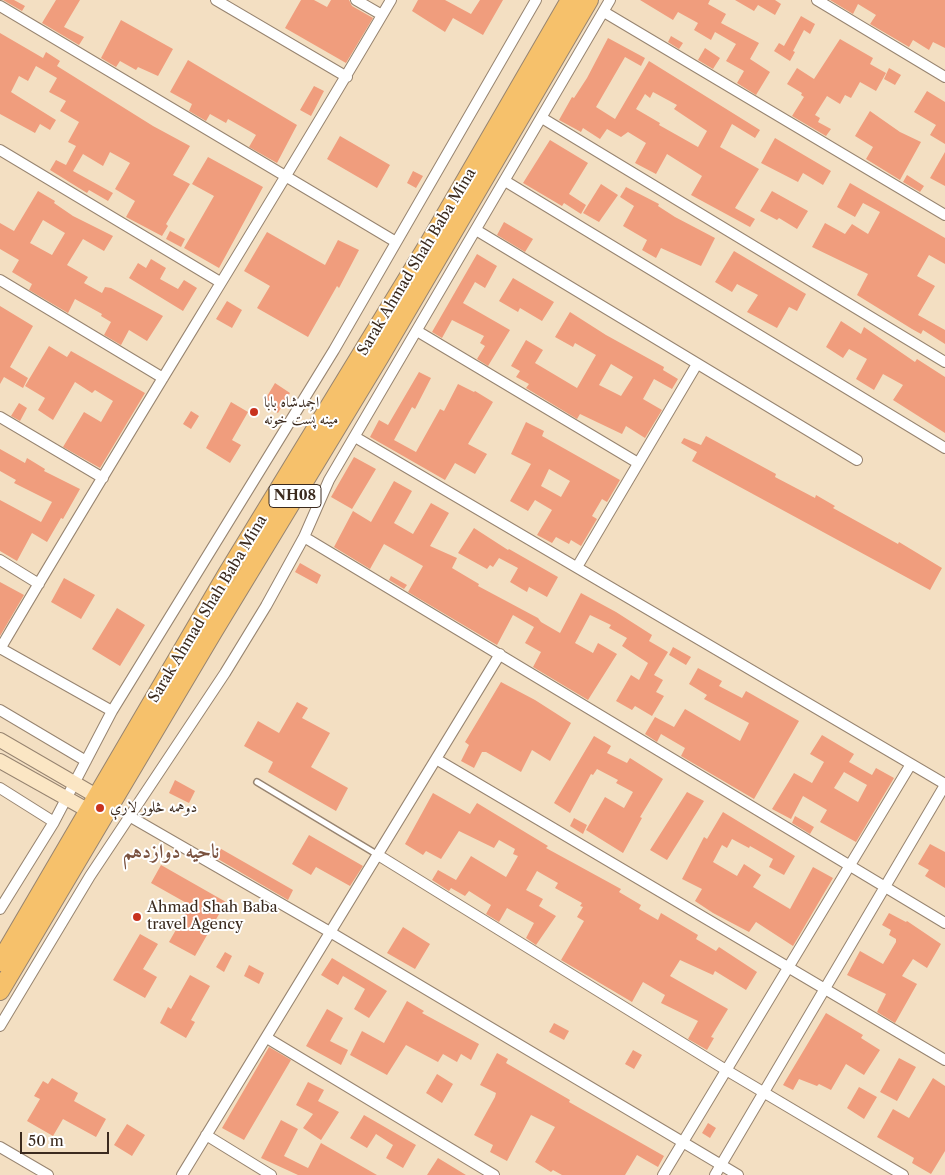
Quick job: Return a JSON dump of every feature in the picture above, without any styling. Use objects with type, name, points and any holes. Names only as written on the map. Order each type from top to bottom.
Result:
[{"type":"highway","name":"Sarak Ahmad Shah Baba Mina","points":[[0,962],[99,807],[227,574],[428,244],[570,0]]},
{"type":"highway","name":"NH08","points":[[0,991],[99,807],[380,358],[589,0]]},
{"type":"main road","points":[[0,740],[74,784],[99,807]]},
{"type":"main road","points":[[0,761],[66,799],[99,807]]},
{"type":"street","points":[[216,0],[347,77]]},
{"type":"street","points":[[356,0],[382,15]]},
{"type":"street","points":[[112,711],[0,649],[220,282],[347,77],[391,0]]},
{"type":"street","points":[[0,908],[54,822],[112,711],[334,350],[536,0]]},
{"type":"street","points":[[0,1026],[90,876],[225,672],[304,537],[329,480],[610,0]]},
{"type":"street","points":[[817,0],[945,77]]},
{"type":"street","points":[[0,6],[396,242]]},
{"type":"street","points":[[604,12],[945,215]]},
{"type":"street","points":[[542,118],[945,362]]},
{"type":"street","points":[[0,150],[220,282]]},
{"type":"street","points":[[505,181],[945,448]]},
{"type":"street","points":[[476,230],[857,460]]},
{"type":"street","points":[[0,280],[163,378]]},
{"type":"street","points":[[417,332],[638,463]]},
{"type":"street","points":[[577,567],[697,364]]},
{"type":"street","points":[[0,417],[103,478]]},
{"type":"street","points":[[355,437],[945,785],[715,1175]]},
{"type":"street","points":[[304,537],[945,923]]},
{"type":"street","points":[[0,560],[39,584]]},
{"type":"street","points":[[182,1175],[500,654]]},
{"type":"street","points":[[0,710],[86,761]]},
{"type":"street","points":[[436,759],[945,1060]]},
{"type":"street","points":[[663,1175],[911,764]]},
{"type":"street","points":[[0,788],[54,822]]},
{"type":"street","points":[[129,816],[330,932],[738,1175]]},
{"type":"street","points":[[378,854],[726,1070],[903,1175]]},
{"type":"street","points":[[267,1038],[494,1175]]},
{"type":"street","points":[[206,1135],[271,1175]]},
{"type":"street","points":[[0,1147],[48,1175]]},
{"type":"lane","points":[[257,782],[378,854]]},
{"type":"building","points":[[3,0],[14,0],[25,6],[22,11]]},
{"type":"building","points":[[56,0],[80,0],[64,27],[84,37],[79,45],[42,23]]},
{"type":"building","points":[[301,0],[314,0],[327,7],[331,0],[349,0],[352,6],[373,18],[346,63],[285,28]]},
{"type":"building","points":[[418,0],[445,0],[471,14],[480,0],[503,0],[483,35],[453,18],[445,32],[412,11]]},
{"type":"building","points":[[640,0],[710,0],[708,4],[726,14],[721,23],[759,43],[750,59],[770,72],[756,95],[737,83],[744,71],[726,61],[736,44],[715,32],[711,40],[694,30],[698,23],[678,12],[673,20]]},
{"type":"building","points":[[735,0],[775,0],[781,4],[775,15],[758,5],[754,11]]},
{"type":"building","points":[[830,0],[945,0],[945,48],[933,42],[929,50],[913,40],[909,47],[870,24],[876,15],[858,4],[853,14]]},
{"type":"building","points":[[801,16],[815,24],[810,34],[804,30],[790,61],[774,51],[779,43],[784,46]]},
{"type":"building","points":[[121,20],[173,49],[158,76],[138,67],[136,70],[120,61],[116,67],[101,58]]},
{"type":"building","points":[[0,33],[43,58],[46,52],[60,61],[57,66],[153,126],[190,146],[173,175],[190,184],[166,224],[168,226],[162,236],[126,217],[135,201],[115,189],[130,163],[110,152],[103,166],[83,154],[73,171],[113,193],[108,201],[89,190],[87,193],[50,170],[56,160],[66,165],[76,146],[68,142],[79,122],[60,111],[66,101],[49,92],[57,78],[36,66],[28,81],[19,76],[11,92],[56,120],[50,130],[40,124],[35,133],[0,114]]},
{"type":"building","points":[[671,36],[683,43],[679,49],[668,42]]},
{"type":"building","points":[[608,38],[645,58],[641,66],[625,57],[596,107],[615,119],[649,61],[760,130],[755,138],[732,124],[720,147],[759,169],[735,208],[755,219],[750,227],[691,195],[702,176],[667,154],[656,174],[635,163],[646,143],[628,132],[621,137],[607,129],[600,139],[583,128],[581,132],[559,120],[572,97],[574,98]],"holes":[[[653,92],[677,105],[674,109],[707,131],[698,147],[659,125],[660,123],[636,109],[645,94],[650,98]]]},
{"type":"building","points":[[840,39],[873,58],[870,64],[886,73],[876,91],[860,82],[851,98],[845,95],[840,104],[827,96],[815,115],[820,118],[818,122],[831,129],[826,136],[792,116],[804,97],[801,95],[802,93],[787,84],[797,68],[814,79]]},
{"type":"building","points":[[705,48],[720,58],[713,69],[698,60]]},
{"type":"building","points":[[188,60],[297,125],[277,163],[249,147],[256,135],[228,119],[226,123],[210,114],[206,121],[189,111],[192,104],[170,92]]},
{"type":"building","points":[[889,68],[901,75],[895,85],[884,79]]},
{"type":"building","points":[[314,86],[324,91],[311,116],[300,110]]},
{"type":"building","points":[[927,91],[945,102],[945,144],[930,135],[936,125],[914,112]]},
{"type":"building","points":[[870,111],[900,132],[921,142],[900,180],[866,159],[873,147],[855,136]]},
{"type":"building","points":[[340,136],[390,165],[377,188],[327,159]]},
{"type":"building","points":[[775,138],[831,171],[823,185],[803,173],[798,182],[761,163]]},
{"type":"building","points":[[550,140],[588,163],[569,194],[586,205],[581,214],[564,203],[562,206],[523,183]]},
{"type":"building","points":[[945,152],[945,186],[930,178]]},
{"type":"building","points":[[208,157],[263,187],[219,268],[184,248],[214,196],[192,184]]},
{"type":"building","points":[[413,171],[423,176],[416,188],[407,183]]},
{"type":"building","points":[[907,175],[924,186],[920,192],[903,182]]},
{"type":"building","points":[[850,183],[945,238],[945,264],[929,255],[917,276],[935,286],[918,315],[945,330],[945,344],[923,330],[921,334],[912,329],[857,295],[868,274],[812,247],[825,223],[845,234],[852,224],[868,234],[880,212],[863,203],[855,217],[837,207]]},
{"type":"building","points":[[601,184],[618,195],[599,222],[583,213]]},
{"type":"building","points":[[626,187],[659,204],[658,206],[675,217],[715,238],[701,266],[661,248],[656,258],[642,250],[647,240],[623,226],[634,206],[620,197]]},
{"type":"building","points":[[38,191],[55,201],[54,203],[73,216],[113,236],[104,251],[83,239],[67,265],[88,277],[84,283],[102,293],[105,287],[111,288],[163,316],[147,341],[129,330],[121,345],[104,335],[111,322],[101,316],[102,314],[75,299],[68,313],[29,290],[32,284],[12,272],[19,260],[0,249],[0,223],[14,231]],"holes":[[[43,220],[65,233],[52,255],[30,243]]]},
{"type":"building","points":[[772,191],[808,211],[797,229],[779,218],[777,220],[760,211]]},
{"type":"building","points":[[504,222],[533,239],[525,252],[497,235]]},
{"type":"building","points":[[170,231],[185,239],[181,247],[166,239]]},
{"type":"building","points":[[267,232],[325,265],[338,240],[359,250],[339,288],[337,286],[308,337],[257,308],[270,286],[244,271]]},
{"type":"building","points":[[734,251],[806,294],[797,311],[789,307],[777,328],[747,312],[758,295],[737,284],[732,292],[715,282]]},
{"type":"building","points":[[477,254],[497,266],[485,288],[475,282],[463,303],[510,330],[488,366],[477,359],[485,346],[480,343],[484,336],[452,320],[442,338],[432,332]]},
{"type":"building","points":[[151,259],[166,268],[160,279],[178,289],[184,280],[197,288],[183,311],[129,278],[138,263],[146,268]]},
{"type":"building","points":[[513,278],[554,302],[542,321],[520,308],[518,312],[499,301]]},
{"type":"building","points":[[227,301],[242,310],[232,328],[216,319]]},
{"type":"building","points":[[0,306],[33,326],[10,367],[28,378],[23,388],[4,377],[0,384]]},
{"type":"building","points":[[570,312],[606,335],[664,367],[663,370],[678,379],[672,389],[654,379],[643,399],[662,410],[645,438],[626,426],[622,434],[580,414],[577,419],[526,388],[529,384],[516,377],[520,371],[511,366],[526,340],[543,350],[535,363],[577,388],[596,355],[575,343],[573,347],[555,337]],"holes":[[[611,364],[633,377],[621,396],[599,385]]]},
{"type":"building","points":[[841,321],[861,334],[864,327],[915,362],[917,359],[945,377],[945,433],[893,400],[903,385],[883,374],[874,390],[856,379],[867,359],[849,349],[843,358],[826,347]]},
{"type":"building","points":[[49,346],[67,357],[71,351],[145,393],[100,468],[63,447],[84,412],[101,422],[113,401],[95,390],[92,393],[75,382],[53,420],[38,410],[45,398],[25,386]]},
{"type":"building","points":[[419,372],[431,378],[415,409],[412,407],[394,440],[416,452],[440,409],[444,411],[458,384],[475,391],[493,402],[468,444],[487,454],[475,474],[455,463],[445,480],[370,437],[379,420],[388,425]]},
{"type":"building","points":[[275,383],[290,393],[278,413],[263,403]]},
{"type":"building","points":[[231,402],[248,412],[232,440],[241,445],[230,463],[206,448]]},
{"type":"building","points":[[19,403],[27,408],[20,421],[11,416]]},
{"type":"building","points":[[191,411],[199,416],[191,429],[183,424]]},
{"type":"building","points":[[526,422],[544,431],[542,436],[620,480],[607,502],[602,499],[592,516],[597,519],[581,546],[571,540],[569,544],[556,537],[552,543],[537,535],[552,510],[535,500],[528,511],[510,501],[531,464],[511,454]],"holes":[[[549,469],[570,481],[561,497],[541,486]]]},
{"type":"building","points":[[706,436],[776,474],[775,477],[815,498],[816,495],[835,506],[833,508],[898,544],[899,542],[942,568],[930,590],[692,461],[697,452],[681,443],[684,438],[701,445]]},
{"type":"building","points":[[0,449],[25,463],[27,458],[45,469],[44,471],[80,489],[47,542],[32,533],[17,561],[0,551],[0,500],[41,522],[52,502],[14,483],[16,480],[0,471]]},
{"type":"building","points":[[354,457],[376,469],[352,509],[331,497]]},
{"type":"building","points":[[394,481],[412,491],[394,523],[413,534],[431,503],[449,513],[430,546],[457,558],[452,568],[479,584],[478,586],[538,618],[541,622],[560,633],[581,593],[652,635],[649,641],[668,652],[654,675],[663,680],[656,692],[664,696],[652,716],[635,706],[632,710],[616,701],[631,675],[639,680],[648,663],[622,646],[627,638],[609,628],[611,625],[590,615],[575,643],[593,653],[598,643],[617,654],[588,700],[533,667],[541,652],[525,643],[534,627],[513,615],[497,645],[408,592],[423,566],[384,544],[370,569],[334,547],[353,511],[371,522]]},
{"type":"building","points":[[474,528],[508,550],[558,577],[547,597],[529,587],[527,592],[510,582],[518,568],[499,558],[493,567],[490,565],[487,569],[458,553]]},
{"type":"building","points":[[300,563],[321,575],[317,584],[295,572]]},
{"type":"building","points":[[391,576],[407,585],[404,589],[389,580]]},
{"type":"building","points":[[64,578],[95,595],[81,619],[51,602]]},
{"type":"building","points":[[0,582],[24,595],[0,636]]},
{"type":"building","points":[[117,608],[145,625],[120,666],[92,649]]},
{"type":"building","points":[[673,647],[691,657],[686,665],[669,655]]},
{"type":"building","points":[[698,668],[722,681],[719,686],[742,698],[746,691],[799,721],[754,799],[681,756],[685,748],[661,734],[657,742],[645,734],[655,717],[674,727],[685,709],[740,741],[749,723],[704,699],[707,695],[689,684]]},
{"type":"building","points":[[501,682],[535,700],[571,723],[550,761],[532,750],[521,772],[486,752],[482,752],[474,768],[461,761],[469,745],[465,742]]},
{"type":"building","points":[[297,702],[308,708],[302,718],[330,733],[311,767],[348,788],[336,811],[268,772],[273,762],[244,746],[258,721],[279,733]]},
{"type":"building","points":[[822,735],[854,754],[849,762],[872,775],[876,768],[894,778],[856,842],[820,822],[827,810],[803,796],[791,819],[772,809],[794,773],[812,783],[824,762],[810,754]],"holes":[[[844,772],[867,785],[858,802],[834,788]]]},
{"type":"building","points":[[594,736],[611,746],[607,753],[627,763],[630,758],[663,779],[640,817],[642,818],[623,853],[586,830],[605,797],[624,808],[633,792],[616,783],[618,780],[597,769],[593,775],[591,774],[570,813],[554,803]]},
{"type":"building","points":[[175,780],[195,791],[189,803],[169,793]]},
{"type":"building","points":[[687,792],[704,801],[667,860],[650,850]]},
{"type":"building","points":[[433,793],[470,814],[477,803],[548,846],[546,848],[621,889],[619,892],[641,905],[639,909],[658,920],[661,913],[698,935],[696,939],[716,951],[719,947],[757,972],[746,990],[715,971],[713,975],[680,960],[670,976],[728,1009],[711,1037],[714,1038],[707,1050],[688,1039],[698,1021],[661,1003],[665,995],[643,982],[632,1002],[561,960],[584,921],[577,917],[583,907],[580,906],[582,903],[555,888],[558,883],[537,871],[526,890],[543,899],[539,906],[556,916],[536,945],[526,938],[534,923],[507,908],[499,922],[486,914],[491,905],[469,891],[465,896],[451,888],[449,891],[432,880],[438,870],[456,880],[471,856],[506,877],[518,856],[513,854],[515,849],[499,840],[494,848],[459,831],[441,859],[426,851],[423,855],[405,844]]},
{"type":"building","points":[[723,812],[795,856],[784,875],[769,867],[773,859],[750,846],[749,848],[732,839],[727,848],[722,845],[713,862],[737,876],[744,864],[761,875],[753,887],[790,909],[813,867],[833,878],[793,946],[756,922],[749,932],[713,913],[695,901],[702,889],[682,879],[704,837],[707,839]]},
{"type":"building","points":[[795,816],[814,827],[810,834],[792,823]]},
{"type":"building","points":[[574,818],[587,825],[583,834],[570,826]]},
{"type":"building","points":[[309,835],[363,866],[350,886],[316,867],[311,875],[292,864]]},
{"type":"building","points":[[930,844],[945,852],[945,888],[925,876],[929,870],[918,864]]},
{"type":"building","points":[[216,846],[293,890],[288,900],[211,855]]},
{"type":"building","points":[[161,865],[226,902],[195,956],[169,942],[190,905],[151,883]]},
{"type":"building","points":[[889,913],[907,921],[941,944],[927,968],[913,959],[902,976],[917,984],[895,1023],[877,1012],[886,994],[847,975],[860,951],[883,964],[896,942],[896,939],[889,935],[891,930],[882,925]]},
{"type":"building","points":[[403,927],[430,944],[415,969],[387,953]]},
{"type":"building","points":[[140,934],[158,944],[143,969],[157,977],[145,998],[113,980]]},
{"type":"building","points":[[225,952],[232,956],[224,972],[216,967]]},
{"type":"building","points":[[332,958],[387,991],[369,1018],[354,1009],[365,989],[343,976],[338,985],[321,975]]},
{"type":"building","points":[[249,965],[264,973],[259,984],[244,976]]},
{"type":"building","points":[[190,975],[210,986],[191,1020],[195,1022],[186,1038],[160,1023],[168,1007],[171,1009]]},
{"type":"building","points":[[407,1001],[424,1011],[422,1013],[479,1044],[471,1060],[461,1054],[457,1062],[443,1054],[438,1062],[406,1045],[387,1075],[350,1055],[362,1031],[384,1043]]},
{"type":"building","points":[[327,1009],[343,1018],[330,1041],[348,1050],[341,1065],[306,1046]]},
{"type":"building","points":[[826,1013],[863,1035],[861,1038],[880,1050],[864,1075],[846,1064],[831,1090],[819,1084],[817,1086],[799,1079],[793,1090],[783,1085]]},
{"type":"building","points":[[554,1023],[569,1031],[564,1040],[549,1032]]},
{"type":"building","points":[[269,1047],[291,1060],[244,1140],[222,1128]]},
{"type":"building","points":[[633,1050],[642,1055],[634,1069],[625,1064]]},
{"type":"building","points":[[497,1053],[508,1059],[506,1063],[570,1100],[569,1102],[664,1156],[658,1167],[637,1155],[625,1175],[562,1175],[553,1170],[551,1172],[535,1162],[555,1127],[531,1115],[507,1161],[490,1152],[493,1145],[474,1135],[495,1097],[496,1093],[480,1085]]},
{"type":"building","points":[[899,1058],[916,1067],[897,1101],[880,1092]]},
{"type":"building","points":[[437,1074],[453,1084],[442,1103],[426,1093]]},
{"type":"building","points":[[52,1078],[78,1093],[74,1101],[106,1119],[96,1137],[63,1119],[53,1136],[27,1121],[40,1099],[34,1096],[43,1081],[48,1084]]},
{"type":"building","points":[[933,1078],[945,1086],[945,1151],[931,1174],[912,1163],[914,1158],[877,1137],[893,1109],[909,1118]]},
{"type":"building","points":[[308,1082],[324,1090],[318,1101],[339,1112],[321,1140],[303,1128],[313,1114],[296,1105]]},
{"type":"building","points":[[859,1087],[877,1097],[864,1119],[847,1108]]},
{"type":"building","points":[[364,1115],[416,1145],[403,1168],[386,1158],[393,1145],[376,1134],[367,1148],[350,1138]]},
{"type":"building","points":[[281,1120],[298,1129],[284,1156],[308,1168],[321,1143],[377,1175],[298,1175],[261,1158]]},
{"type":"building","points":[[708,1123],[716,1128],[710,1138],[702,1133]]},
{"type":"building","points":[[127,1124],[145,1135],[132,1156],[114,1145]]},
{"type":"building","points":[[438,1158],[466,1175],[427,1175]]},
{"type":"place","name":"احمدشاه بابا مینه پُست خونه","points":[[254,412]]},
{"type":"place","name":"دوهمه څلور لارې","points":[[100,808]]},
{"type":"place","name":"Ahmad Shah Baba travel Agency","points":[[137,917]]},
{"type":"district","name":"ناحیه دوازدهم","points":[[171,852]]}]
